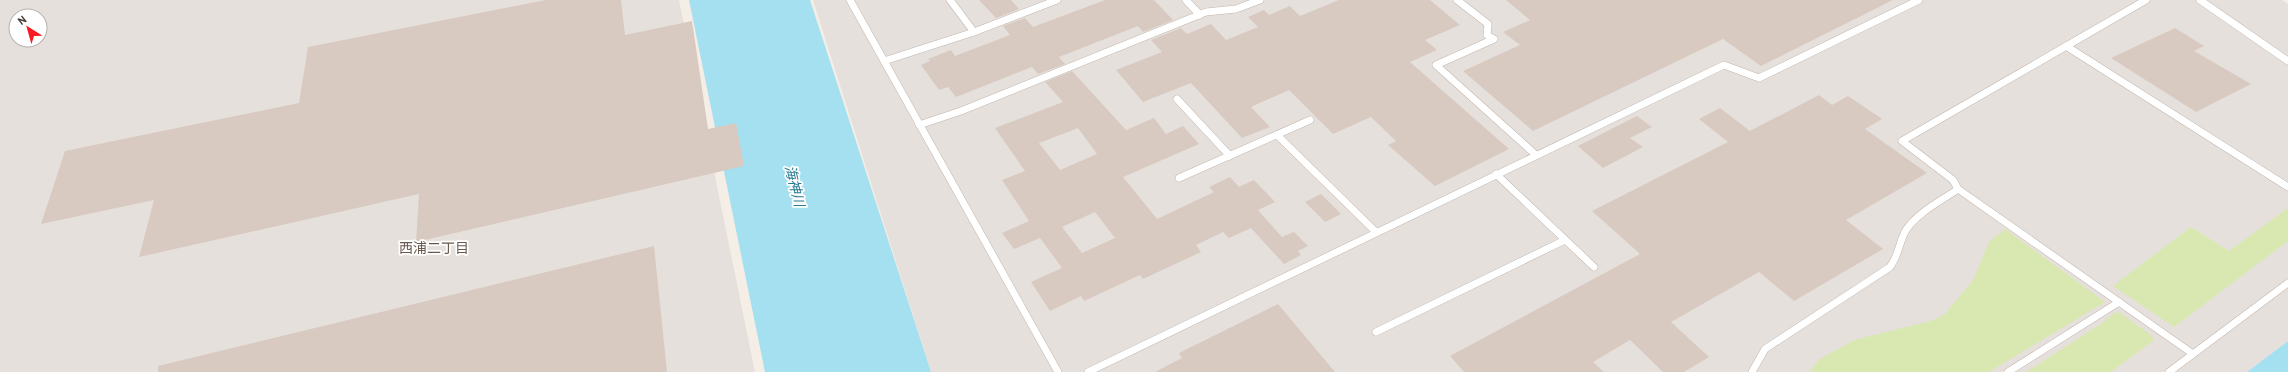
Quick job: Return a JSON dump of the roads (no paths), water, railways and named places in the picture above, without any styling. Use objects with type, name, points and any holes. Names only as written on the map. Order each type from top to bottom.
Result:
[{"type":"lane","points":[[850,0],[1058,372]]},
{"type":"lane","points":[[950,0],[974,32]]},
{"type":"lane","points":[[884,61],[974,32],[1057,0]]},
{"type":"lane","points":[[1186,0],[1200,15]]},
{"type":"lane","points":[[919,125],[961,111],[1200,15],[1236,9],[1260,0]]},
{"type":"lane","points":[[1457,0],[1488,24],[1487,35],[1494,39],[1436,65],[1536,155]]},
{"type":"lane","points":[[1088,372],[1724,65],[1759,78],[1919,0]]},
{"type":"lane","points":[[2146,0],[1902,141],[1953,180],[1958,188],[2193,354]]},
{"type":"lane","points":[[2200,0],[2288,61]]},
{"type":"lane","points":[[2066,46],[2288,187]]},
{"type":"lane","points":[[1177,99],[1230,156]]},
{"type":"lane","points":[[1179,178],[1310,120]]},
{"type":"lane","points":[[1277,135],[1376,232]]},
{"type":"lane","points":[[1496,174],[1594,267]]},
{"type":"lane","points":[[1752,372],[1765,349],[1890,267],[1899,257],[1906,230],[1913,222],[1958,188]]},
{"type":"lane","points":[[1376,332],[1565,240]]},
{"type":"lane","points":[[2169,372],[2288,283]]},
{"type":"lane","points":[[2008,372],[2119,302]]},
{"type":"water","name":"海神川","points":[[689,0],[810,0],[931,372],[765,372]]},
{"type":"water","points":[[2288,341],[2288,372],[2247,372]]},
{"type":"district","name":"西浦二丁目","points":[[434,248]]}]
